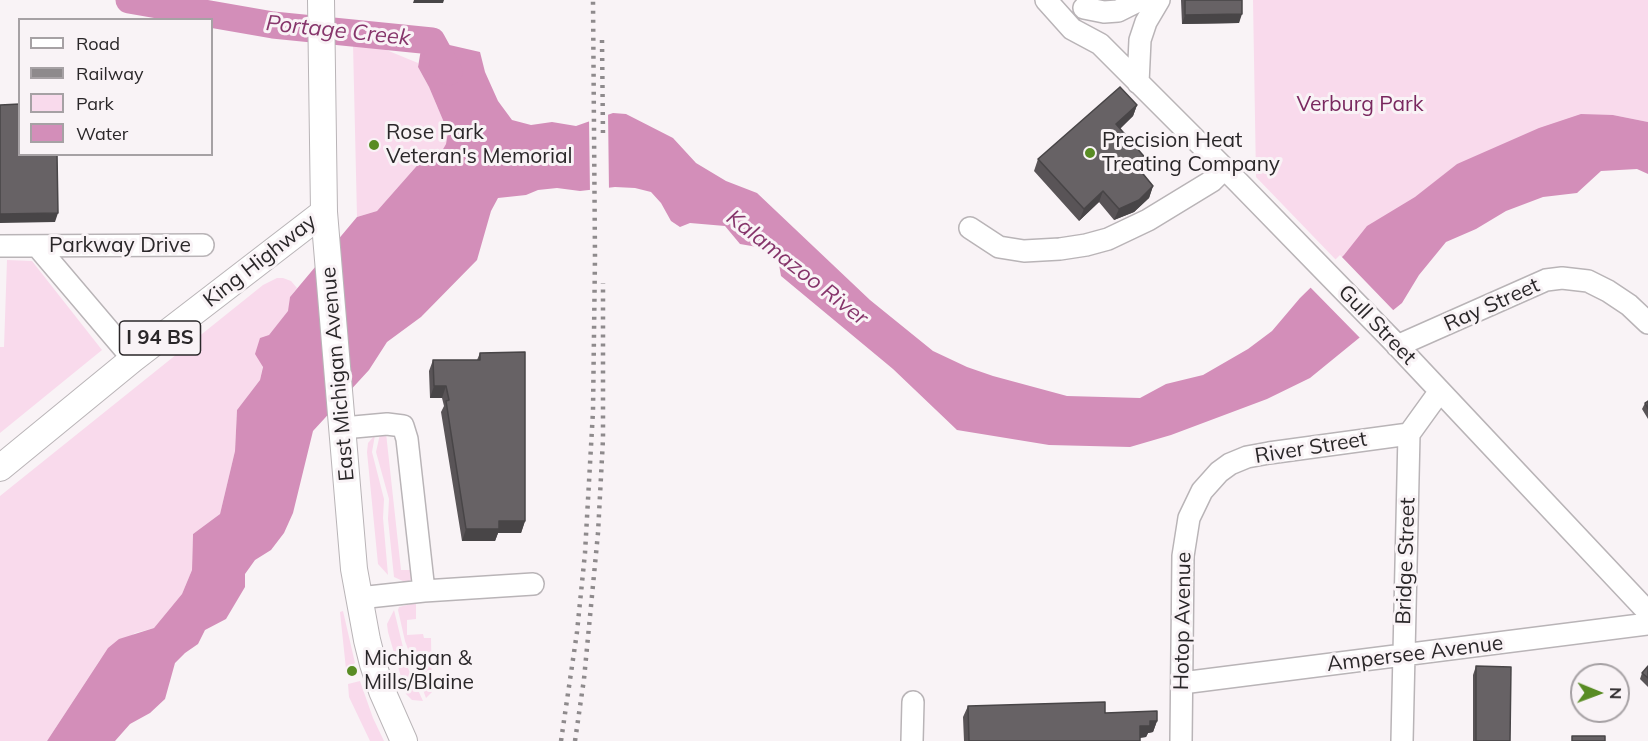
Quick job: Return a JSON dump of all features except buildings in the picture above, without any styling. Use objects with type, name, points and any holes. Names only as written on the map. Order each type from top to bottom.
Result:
[{"type":"main road","name":"East Michigan Avenue","points":[[321,0],[325,218],[354,568],[366,640],[373,664],[404,741]]},
{"type":"main road","name":"King Highway","points":[[0,468],[133,359],[325,218]]},
{"type":"street","name":"Gull Street","points":[[1046,0],[1072,29],[1100,44],[1224,169],[1395,343],[1648,612]]},
{"type":"street","points":[[1080,4],[1104,12],[1118,11],[1140,0]]},
{"type":"street","points":[[1138,83],[1140,40],[1146,22],[1159,0]]},
{"type":"street","name":"Gull Street","points":[[1080,4],[1100,44]]},
{"type":"street","points":[[970,228],[999,247],[1024,251],[1060,249],[1108,239],[1148,220],[1212,181],[1224,169]]},
{"type":"street","name":"Parkway Drive","points":[[0,246],[203,245]]},
{"type":"street","name":"Parkway Drive","points":[[37,246],[133,359]]},
{"type":"street","name":"Ray Street","points":[[1395,343],[1546,280],[1562,278],[1588,281],[1608,291],[1629,305],[1648,323]]},
{"type":"street","points":[[1409,434],[1440,391]]},
{"type":"street","points":[[342,419],[403,426],[407,439],[424,591]]},
{"type":"street","name":"River Street","points":[[1194,503],[1219,472],[1230,464],[1247,458],[1409,434]]},
{"type":"street","name":"Bridge Street","points":[[1402,741],[1409,434]]},
{"type":"street","name":"Hotop Avenue","points":[[1181,741],[1183,556],[1189,518],[1194,503]]},
{"type":"street","points":[[359,598],[533,584]]},
{"type":"street","name":"Ampersee Avenue","points":[[1182,683],[1648,624]]},
{"type":"street","points":[[912,741],[913,702]]},
{"type":"green space","name":"Verburg Park","points":[[1253,0],[1648,0],[1648,122],[1613,115],[1457,164],[1337,261],[1256,177]]},
{"type":"green space","points":[[362,40],[418,63],[448,132],[446,144],[439,156],[422,160],[377,211],[357,217],[353,44]]},
{"type":"green space","points":[[7,260],[32,261],[102,350],[0,433],[0,347],[4,347]]},
{"type":"green space","points":[[277,278],[291,281],[297,288],[290,297],[289,311],[269,335],[260,380],[237,410],[235,451],[220,514],[193,534],[192,570],[182,594],[154,628],[135,633],[100,660],[47,741],[0,741],[0,496],[263,285]]},
{"type":"green space","points":[[386,433],[401,570],[412,570],[413,576],[410,581],[405,582],[394,577],[388,519],[389,499],[376,452],[380,434]]},
{"type":"green space","points":[[375,435],[372,452],[384,499],[383,518],[388,575],[378,564],[367,452],[368,443]]},
{"type":"green space","points":[[416,604],[416,619],[407,620],[407,635],[423,634],[424,638],[431,638],[432,692],[426,698],[405,641],[398,610],[399,607]]},
{"type":"green space","points":[[394,610],[408,668],[423,701],[412,700],[406,694],[388,632],[387,624]]},
{"type":"green space","points":[[343,611],[355,663],[346,669],[340,612]]},
{"type":"green space","points":[[360,681],[384,741],[370,741],[349,697],[348,684]]},
{"type":"water","name":"Kalamazoo River","points":[[432,41],[480,52],[485,72],[498,101],[512,120],[531,125],[552,122],[576,126],[613,113],[626,114],[673,138],[696,163],[726,181],[757,193],[870,300],[933,351],[993,376],[1067,396],[1140,398],[1166,384],[1203,375],[1248,349],[1272,331],[1300,298],[1344,255],[1367,226],[1415,197],[1457,164],[1539,128],[1581,114],[1613,115],[1648,122],[1648,174],[1637,169],[1601,171],[1577,193],[1543,197],[1506,211],[1476,229],[1446,242],[1419,275],[1402,303],[1310,378],[1267,399],[1171,435],[1130,447],[1049,445],[957,430],[893,369],[781,276],[778,259],[763,248],[740,244],[725,226],[690,223],[680,227],[671,221],[661,203],[651,192],[615,187],[580,191],[557,188],[498,198],[491,211],[477,260],[421,317],[387,342],[369,370],[313,431],[293,513],[284,533],[271,550],[255,560],[245,574],[245,587],[226,619],[205,630],[198,644],[175,663],[165,699],[150,713],[130,724],[115,741],[47,741],[108,648],[119,639],[154,628],[182,594],[192,570],[193,534],[220,514],[235,451],[237,410],[260,380],[263,367],[255,354],[260,338],[269,335],[288,311],[290,297],[357,217],[377,211],[422,160],[439,156],[446,144],[448,132],[418,67],[421,49]]},
{"type":"pier","points":[[608,111],[609,191],[590,193],[589,118]]},
{"type":"pier","points":[[1340,255],[1395,312],[1362,340],[1309,286]]},
{"type":"waterway","name":"Portage Creek","points":[[129,0],[273,25],[432,41],[449,72]]},
{"type":"railway","points":[[561,741],[577,632],[585,553],[593,411],[595,257],[593,0]]},
{"type":"railway","points":[[602,40],[603,136]]},
{"type":"railway","points":[[575,741],[584,679],[598,533],[603,439],[603,283]]},
{"type":"place","name":"Rose Park Veteran's Memorial","points":[[374,145]]},
{"type":"place","name":"Precision Heat Treating Company","points":[[1090,153]]},
{"type":"place","name":"Michigan & Mills/Blaine","points":[[352,671]]}]
